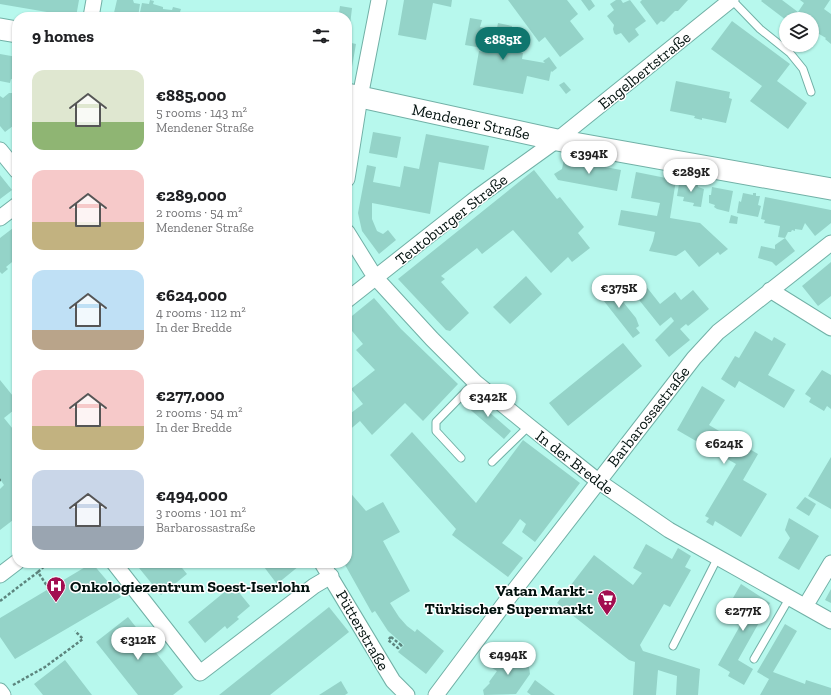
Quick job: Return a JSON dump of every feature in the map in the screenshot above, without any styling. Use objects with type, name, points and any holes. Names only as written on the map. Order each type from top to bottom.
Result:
[{"type":"main road","points":[[0,29],[12,31]]},
{"type":"main road","name":"Mendener Straße","points":[[353,95],[557,140],[831,189]]},
{"type":"street","points":[[92,12],[94,0]]},
{"type":"street","points":[[352,109],[353,95],[379,0]]},
{"type":"street","name":"Engelbertstraße","points":[[557,140],[732,0]]},
{"type":"street","name":"Teutoburger Straße","points":[[352,296],[479,196],[557,140]]},
{"type":"street","points":[[0,150],[12,165]]},
{"type":"street","points":[[0,218],[12,209]]},
{"type":"street","name":"In der Bredde","points":[[352,240],[375,278],[432,339],[476,382],[598,481],[669,530],[806,605],[831,621]]},
{"type":"street","name":"Barbarossastraße","points":[[436,695],[598,481],[694,358],[718,332],[831,243]]},
{"type":"street","points":[[770,290],[831,328]]},
{"type":"street","points":[[806,605],[831,563]]},
{"type":"street","points":[[0,575],[12,566]]},
{"type":"street","points":[[118,568],[200,673],[314,586],[331,576]]},
{"type":"street","name":"Pütterstraße","points":[[325,568],[392,681],[406,695]]},
{"type":"lane","points":[[732,0],[760,29],[790,53],[803,69],[811,92]]},
{"type":"lane","points":[[461,458],[436,431],[436,422],[476,382]]},
{"type":"lane","points":[[492,462],[529,426]]},
{"type":"lane","points":[[673,646],[718,557]]},
{"type":"lane","points":[[754,659],[790,597]]},
{"type":"path","points":[[0,601],[42,568]]},
{"type":"path","points":[[38,572],[49,589]]},
{"type":"path","points":[[2,693],[19,680],[45,667],[83,640],[75,631]]},
{"type":"path","points":[[391,637],[402,646],[398,648],[388,640],[391,637]]},
{"type":"building","points":[[0,0],[79,0],[77,12],[47,12],[0,4]]},
{"type":"building","points":[[117,0],[133,0],[134,3],[140,4],[139,12],[114,12]]},
{"type":"building","points":[[150,0],[154,1],[153,4],[163,7],[163,9],[172,10],[173,7],[181,9],[180,12],[140,12],[142,3],[149,4]]},
{"type":"building","points":[[404,0],[452,0],[451,7],[433,3],[426,40],[398,35]]},
{"type":"building","points":[[508,0],[567,0],[578,14],[570,21],[584,39],[560,57],[545,37],[539,42]]},
{"type":"building","points":[[581,0],[591,0],[595,6],[589,11]]},
{"type":"building","points":[[616,0],[621,0],[623,3],[630,0],[646,21],[635,29],[639,35],[629,43],[621,33],[616,35],[614,33],[614,25],[607,16],[614,10],[610,4]]},
{"type":"building","points":[[642,0],[688,0],[678,11],[675,11],[664,22],[661,21],[657,25],[640,2]]},
{"type":"building","points":[[782,0],[798,12],[779,12],[779,15],[761,1]]},
{"type":"building","points":[[800,0],[830,0],[824,9],[831,14],[831,44],[825,39],[826,38],[819,34],[819,12],[798,12],[804,3]]},
{"type":"building","points":[[340,6],[352,8],[352,12],[339,12]]},
{"type":"building","points":[[470,18],[482,20],[480,27],[513,33],[511,50],[523,53],[522,59],[545,63],[543,61],[549,57],[557,68],[552,72],[551,71],[549,81],[527,76],[523,94],[473,85],[479,51],[488,53],[488,49],[465,45]]},
{"type":"building","points":[[732,21],[790,64],[777,81],[807,103],[788,129],[750,101],[762,86],[711,49]]},
{"type":"building","points":[[498,23],[512,26],[511,31],[497,28]]},
{"type":"building","points":[[352,43],[356,44],[352,67]]},
{"type":"building","points":[[0,54],[12,56],[12,79],[10,83],[0,81]]},
{"type":"building","points":[[676,81],[730,92],[729,98],[732,99],[726,123],[702,118],[702,120],[694,118],[695,116],[670,111]]},
{"type":"building","points":[[564,82],[571,90],[566,94],[559,85]]},
{"type":"building","points":[[9,93],[12,93],[12,127],[5,132],[0,126],[0,96],[3,98]]},
{"type":"building","points":[[373,132],[401,137],[397,158],[369,153]]},
{"type":"building","points":[[426,134],[489,146],[484,170],[439,162],[430,214],[372,203],[372,219],[377,231],[383,234],[388,230],[396,240],[379,254],[362,231],[358,213],[367,165],[376,167],[373,182],[400,187],[404,166],[419,169]]},
{"type":"building","points":[[564,159],[621,170],[617,191],[558,180],[554,174],[562,169]]},
{"type":"building","points":[[534,170],[557,199],[560,197],[584,227],[578,233],[590,248],[572,262],[568,257],[551,273],[513,230],[482,254],[477,248],[441,276],[445,279],[441,282],[469,313],[450,331],[446,330],[398,279]]},
{"type":"building","points":[[636,172],[676,180],[670,218],[700,223],[728,249],[720,255],[718,252],[699,267],[685,250],[676,256],[649,251],[655,232],[618,225],[621,210],[657,216],[660,203],[631,198]]},
{"type":"building","points":[[0,175],[12,190],[0,199]]},
{"type":"building","points":[[682,181],[685,182],[685,185],[687,182],[698,184],[698,187],[704,189],[701,207],[693,206],[694,203],[683,201],[684,197],[677,196],[679,184],[682,184]]},
{"type":"building","points":[[712,187],[733,191],[729,212],[717,209],[714,207],[715,205],[709,203],[709,195],[711,195]]},
{"type":"building","points":[[743,193],[753,195],[753,193],[756,193],[756,196],[760,196],[758,205],[761,206],[758,217],[737,213],[739,201],[741,202]]},
{"type":"building","points":[[765,197],[831,210],[831,223],[815,236],[805,223],[802,230],[792,230],[791,232],[788,232],[785,238],[778,237],[780,226],[764,223],[765,220],[761,219]]},
{"type":"building","points":[[731,215],[738,217],[737,224],[729,223]]},
{"type":"building","points":[[12,229],[12,262],[6,267],[8,269],[2,274],[0,272],[0,238]]},
{"type":"building","points":[[785,238],[795,251],[776,266],[772,262],[758,258],[761,246],[775,249],[775,245]]},
{"type":"building","points":[[831,262],[831,296],[818,306],[802,286]]},
{"type":"building","points":[[526,276],[542,294],[510,324],[493,307]]},
{"type":"building","points":[[638,276],[660,304],[675,292],[681,300],[693,290],[709,309],[688,326],[686,324],[680,329],[690,340],[669,357],[655,340],[674,321],[671,317],[660,326],[627,285]]},
{"type":"building","points":[[607,282],[636,318],[639,326],[636,328],[640,333],[633,338],[596,291]]},
{"type":"building","points":[[374,298],[401,329],[458,384],[423,421],[405,403],[372,435],[360,421],[352,428],[352,412],[363,404],[352,388],[375,370],[356,350],[363,344],[352,331],[352,316]]},
{"type":"building","points":[[755,331],[772,341],[774,337],[786,344],[768,375],[795,390],[784,408],[739,381],[735,388],[721,379],[735,356],[739,358]]},
{"type":"building","points":[[623,343],[642,366],[568,426],[549,403]]},
{"type":"building","points":[[822,370],[831,375],[831,409],[827,406],[824,411],[809,402],[811,398],[805,394]]},
{"type":"building","points":[[0,380],[12,395],[12,412],[4,418],[12,428],[12,521],[0,530],[0,489],[4,485],[0,479]]},
{"type":"building","points":[[702,386],[725,400],[709,425],[758,454],[743,480],[767,494],[741,537],[715,521],[713,526],[706,522],[709,518],[705,516],[736,464],[677,430]]},
{"type":"building","points":[[472,397],[511,431],[504,439],[465,405]]},
{"type":"building","points":[[412,432],[476,503],[523,440],[580,483],[535,542],[522,532],[526,524],[520,519],[502,543],[523,558],[508,577],[452,535],[456,529],[390,455]]},
{"type":"building","points":[[831,457],[831,509],[808,496]]},
{"type":"building","points":[[352,495],[366,511],[383,502],[400,532],[383,541],[410,591],[390,603],[407,626],[415,632],[417,629],[444,651],[426,674],[398,652],[404,645],[388,631],[375,611],[372,613],[347,568],[352,568]]},
{"type":"building","points":[[805,497],[816,504],[809,516],[796,508]]},
{"type":"building","points":[[789,518],[819,536],[799,570],[778,558],[790,538],[785,530]]},
{"type":"building","points":[[646,544],[672,559],[678,548],[691,556],[685,567],[691,570],[670,607],[664,604],[640,645],[643,651],[700,669],[698,695],[676,695],[677,676],[658,670],[656,695],[633,695],[635,662],[629,660],[557,603],[594,555],[633,585],[642,573],[633,568]]},
{"type":"building","points":[[84,568],[96,568],[121,597],[15,659],[0,637],[0,618]]},
{"type":"building","points":[[139,568],[182,568],[187,574],[161,595]]},
{"type":"building","points":[[265,568],[297,568],[277,584]]},
{"type":"building","points":[[741,584],[770,603],[738,660],[753,669],[744,685],[728,676],[730,672],[718,665],[746,615],[729,605]]},
{"type":"building","points":[[233,585],[250,606],[237,617],[239,619],[227,629],[225,626],[205,643],[188,622]]},
{"type":"building","points":[[831,589],[831,603],[825,600]]},
{"type":"building","points":[[329,607],[349,632],[270,695],[219,695]]},
{"type":"building","points":[[128,617],[183,687],[173,695],[138,695],[96,642]]},
{"type":"building","points":[[785,624],[797,631],[773,672],[805,684],[806,680],[831,688],[831,695],[760,695],[769,679],[757,672]]},
{"type":"building","points":[[503,653],[510,653],[529,667],[530,674],[516,694],[484,695],[483,690],[490,683],[489,682],[497,671],[492,668]]},
{"type":"building","points":[[65,660],[92,695],[43,695],[34,684]]},
{"type":"building","points":[[535,680],[555,695],[531,695],[527,692]]},
{"type":"building","points":[[341,681],[348,693],[345,695],[319,695]]},
{"type":"place","name":"Onkologiezentrum Soest-Iserlohn","points":[[56,603]]},
{"type":"place","name":"Vatan Markt - Türkischer Supermarkt","points":[[607,616]]}]
